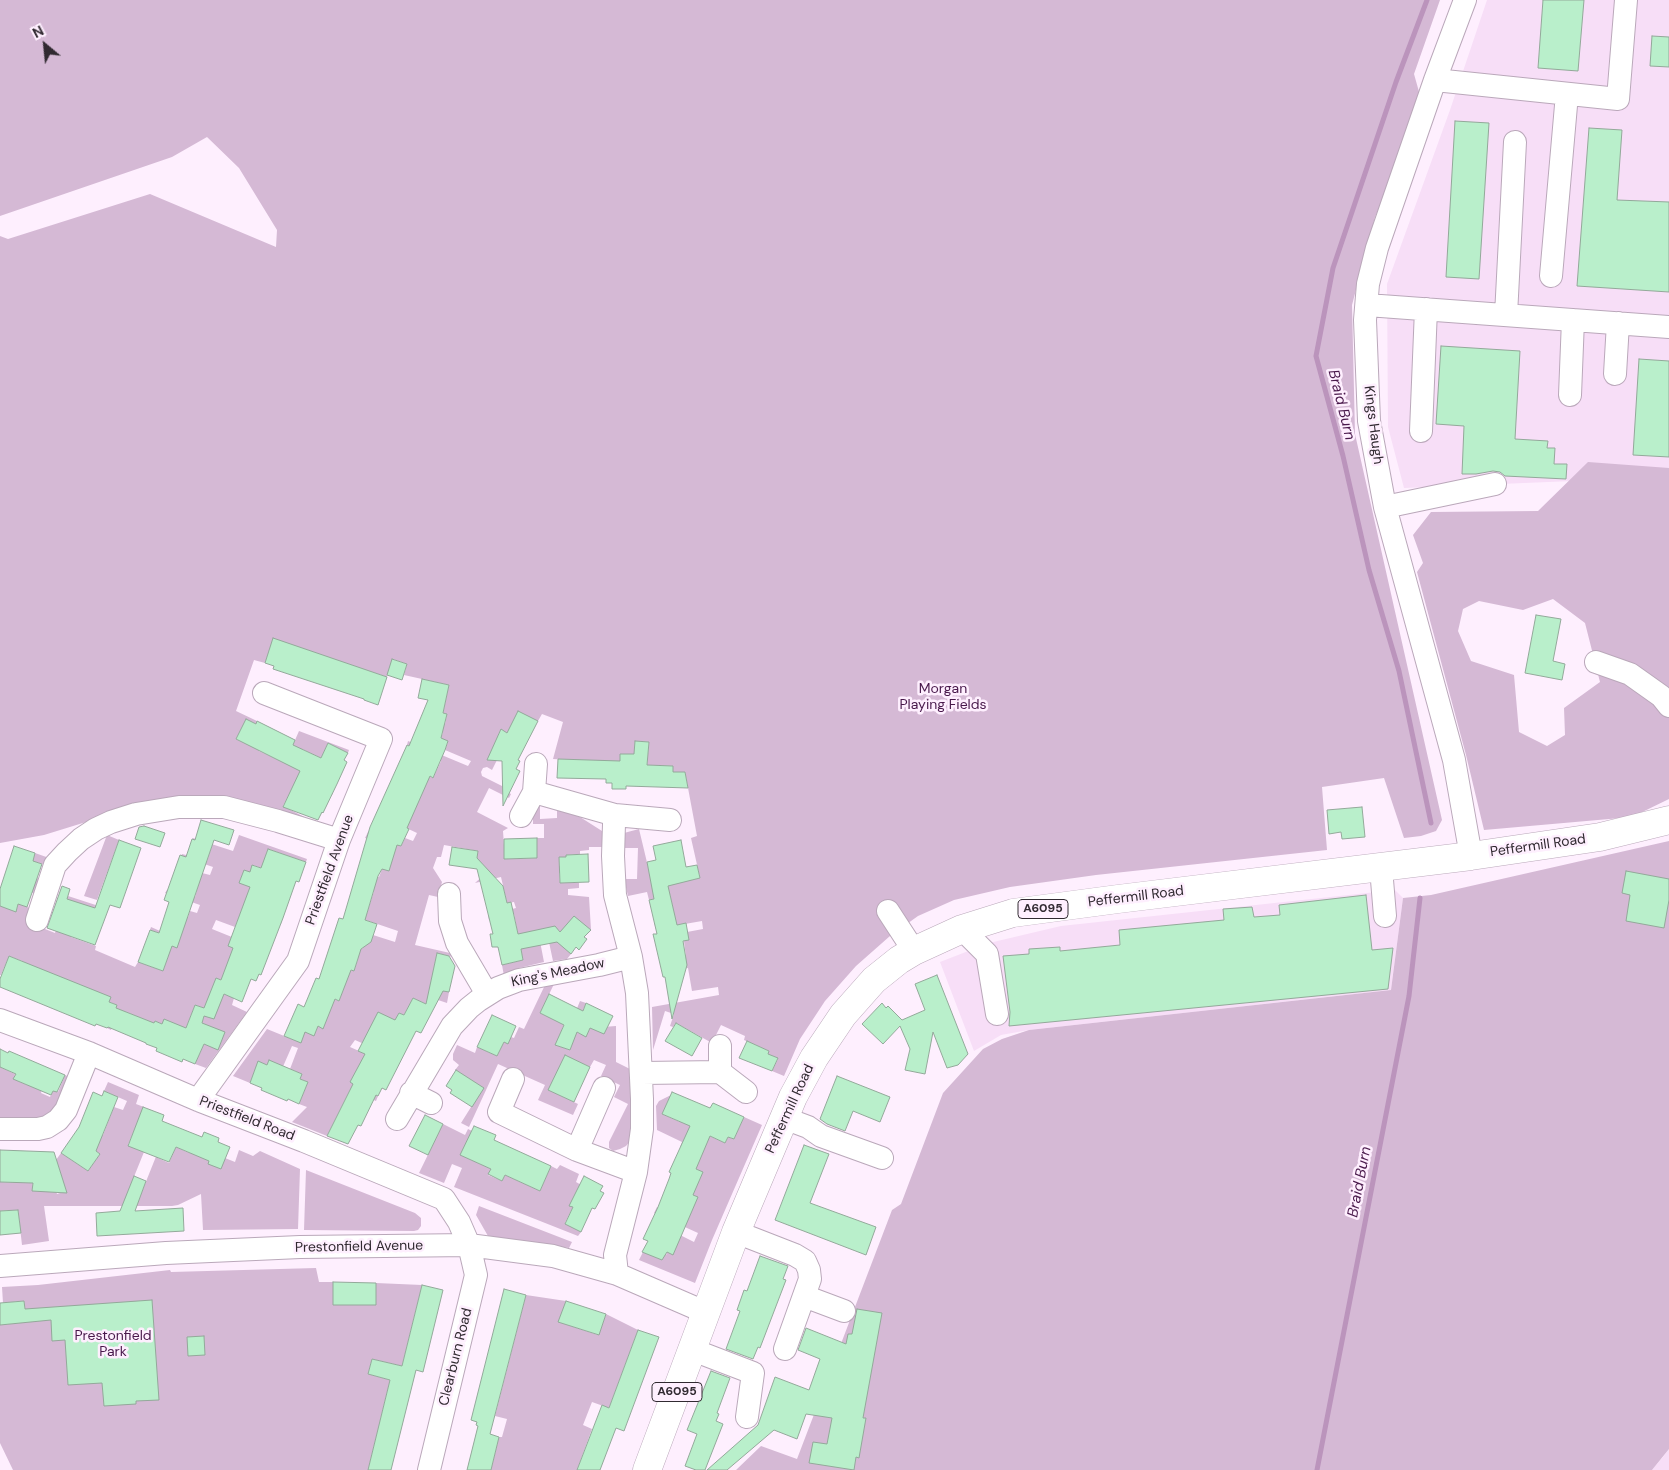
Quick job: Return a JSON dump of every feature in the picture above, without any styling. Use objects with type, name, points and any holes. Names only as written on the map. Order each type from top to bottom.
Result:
[{"type":"main road","name":"Peffermill Road","points":[[647,1470],[736,1232],[784,1118],[814,1058],[843,1015],[874,980],[914,951],[962,929],[1004,916],[1031,911],[1112,899],[1471,856],[1600,837],[1669,820]]},
{"type":"street","name":"Kings Haugh","points":[[1465,0],[1377,248],[1368,284],[1366,305],[1366,368],[1369,421],[1386,507],[1454,760],[1471,856]]},
{"type":"street","points":[[1436,80],[1618,99],[1626,0]]},
{"type":"street","points":[[1551,276],[1567,94]]},
{"type":"street","points":[[1506,315],[1515,142]]},
{"type":"street","points":[[1366,305],[1669,327]]},
{"type":"street","points":[[1421,431],[1426,310]]},
{"type":"street","points":[[1570,395],[1573,320]]},
{"type":"street","points":[[1615,374],[1618,323]]},
{"type":"street","points":[[1386,507],[1495,484]]},
{"type":"street","points":[[1596,662],[1630,674],[1660,696],[1669,706]]},
{"type":"street","name":"Priestfield Avenue","points":[[198,1100],[298,961],[339,840],[381,739],[264,693]]},
{"type":"street","points":[[521,816],[534,792],[536,764]]},
{"type":"street","points":[[534,792],[615,815],[670,820]]},
{"type":"street","points":[[37,920],[55,865],[74,844],[102,826],[136,814],[179,807],[208,806],[236,809],[339,840]]},
{"type":"street","points":[[615,815],[613,856],[615,895],[632,957],[637,993],[642,1073],[642,1129],[636,1172],[615,1255],[617,1274]]},
{"type":"street","points":[[1381,868],[1385,916]]},
{"type":"street","points":[[449,894],[450,921],[456,943],[487,994]]},
{"type":"street","points":[[888,911],[914,951]]},
{"type":"street","points":[[962,929],[988,954],[997,1014]]},
{"type":"street","name":"King's Meadow","points":[[397,1119],[452,1026],[469,1008],[487,994],[520,980],[632,957]]},
{"type":"street","name":"Priestfield Road","points":[[0,1020],[89,1053],[198,1100],[304,1141],[444,1199],[460,1222],[470,1245]]},
{"type":"street","points":[[720,1046],[720,1072]]},
{"type":"street","points":[[0,1129],[38,1129],[47,1127],[58,1120],[66,1110],[89,1053]]},
{"type":"street","points":[[642,1073],[720,1072],[746,1092]]},
{"type":"street","points":[[513,1079],[499,1112],[577,1150],[636,1172]]},
{"type":"street","points":[[577,1150],[604,1088]]},
{"type":"street","points":[[412,1093],[431,1103]]},
{"type":"street","points":[[784,1118],[808,1127],[821,1136],[882,1158]]},
{"type":"street","points":[[736,1232],[795,1254],[805,1261],[809,1270],[810,1279],[784,1349]]},
{"type":"street","name":"Prestonfield Avenue","points":[[0,1266],[166,1253],[470,1245],[553,1256],[617,1274],[707,1313]]},
{"type":"street","name":"Clearburn Road","points":[[429,1470],[476,1275],[470,1245]]},
{"type":"street","points":[[804,1296],[844,1311]]},
{"type":"street","points":[[693,1350],[753,1373],[747,1416]]},
{"type":"shaded area","points":[[1487,0],[1669,0],[1669,477],[1404,488],[1388,427],[1387,284],[1450,110]]},
{"type":"shaded area","points":[[1395,890],[1403,898],[1391,990],[1029,1030],[1001,1035],[974,1051],[940,962],[989,943],[1061,926]]},
{"type":"shaded area","points":[[1669,1449],[1669,1470],[1652,1470],[1663,1457]]},
{"type":"green space","name":"Morgan Playing Fields","points":[[0,0],[1440,0],[1414,74],[1423,106],[1375,217],[1352,305],[1355,434],[1442,820],[1436,831],[1421,836],[1404,838],[1384,778],[1322,787],[1327,850],[1096,875],[1010,887],[954,900],[918,916],[890,936],[856,966],[825,1001],[800,1039],[784,1076],[772,1071],[778,1059],[771,1056],[762,1066],[769,1051],[744,1040],[745,1036],[721,1025],[712,1043],[676,1023],[673,1027],[670,1026],[674,1014],[665,1011],[653,1050],[652,1007],[719,995],[718,987],[692,991],[688,968],[662,972],[665,961],[686,957],[684,941],[687,932],[703,929],[702,921],[656,929],[654,923],[675,918],[670,895],[649,900],[647,892],[628,896],[624,879],[637,879],[638,848],[624,848],[624,833],[639,829],[650,875],[687,870],[686,867],[688,866],[691,880],[700,878],[691,838],[697,836],[685,772],[673,772],[673,766],[647,765],[649,742],[635,741],[634,758],[630,754],[621,754],[620,762],[553,759],[563,722],[542,714],[538,721],[507,733],[501,730],[498,735],[501,752],[492,770],[487,767],[483,768],[481,772],[482,776],[506,788],[505,791],[511,794],[509,798],[489,788],[477,812],[508,828],[503,831],[505,859],[537,858],[537,838],[544,838],[544,824],[533,824],[533,813],[540,804],[540,819],[557,818],[557,808],[580,817],[602,831],[602,847],[589,847],[589,850],[580,851],[580,854],[559,857],[559,866],[567,866],[567,872],[559,873],[560,883],[579,883],[579,888],[568,889],[568,895],[589,897],[591,930],[561,932],[557,929],[571,954],[567,959],[553,961],[546,928],[538,931],[544,962],[519,968],[504,976],[502,965],[523,960],[514,914],[489,920],[488,915],[516,908],[514,902],[507,903],[501,877],[475,883],[488,871],[482,864],[475,869],[478,851],[444,845],[441,857],[437,857],[433,868],[442,882],[438,897],[429,895],[415,945],[450,953],[457,958],[437,953],[430,988],[449,992],[447,1003],[438,1000],[434,1008],[413,998],[404,1015],[399,1013],[382,1052],[355,1040],[350,1047],[393,1066],[351,1082],[378,1096],[376,1101],[350,1090],[327,1136],[292,1122],[307,1107],[299,1104],[308,1082],[300,1079],[302,1074],[290,1069],[298,1048],[292,1046],[271,1094],[269,1061],[267,1065],[258,1062],[250,1083],[233,1076],[267,1029],[294,1040],[297,1032],[290,1026],[314,1035],[318,1026],[323,1028],[334,999],[339,1001],[348,970],[354,971],[358,959],[356,948],[362,949],[365,940],[373,935],[395,942],[398,931],[345,913],[367,913],[374,891],[356,885],[361,871],[379,877],[396,847],[365,838],[368,832],[401,846],[405,838],[413,841],[417,833],[400,825],[400,763],[433,778],[441,761],[407,745],[408,741],[468,766],[471,761],[445,750],[448,742],[441,738],[443,732],[419,722],[421,719],[445,724],[447,714],[443,713],[449,685],[404,675],[407,664],[393,659],[387,677],[273,639],[265,663],[254,660],[236,711],[257,721],[256,724],[246,720],[236,739],[258,749],[268,730],[259,751],[285,763],[299,731],[349,750],[348,753],[328,743],[321,758],[302,749],[310,782],[333,793],[332,795],[292,789],[283,806],[316,823],[239,801],[99,818],[44,835],[0,843],[0,236],[8,239],[150,194],[276,247],[277,230],[239,168],[207,137],[172,157],[0,216]]},
{"type":"green space","points":[[1588,462],[1669,468],[1669,799],[1632,817],[1484,830],[1417,572],[1423,563],[1413,535],[1431,512],[1538,511]],"holes":[[[1553,599],[1585,623],[1600,682],[1564,708],[1565,735],[1547,746],[1519,732],[1514,675],[1471,661],[1458,631],[1463,609],[1479,601],[1523,610]]]},
{"type":"green space","points":[[107,835],[119,840],[97,900],[84,896]]},
{"type":"green space","points":[[239,835],[307,859],[306,862],[268,849],[265,858],[280,863],[276,873],[253,865],[250,872],[244,871],[239,883],[247,879],[265,911],[283,917],[281,924],[242,909],[235,927],[216,920],[212,929],[269,952],[237,949],[221,980],[216,978],[224,994],[234,998],[232,1005],[247,1012],[206,1068],[195,1064],[204,1044],[218,1049],[202,1023],[206,1009],[195,1005],[174,1058],[162,1024],[155,1021],[146,1043],[148,1021],[126,1012],[119,1012],[111,1030],[107,1028],[117,1005],[20,967],[22,961],[9,956],[0,975],[0,906],[16,911],[35,853],[52,859],[49,866],[36,862],[31,876],[45,881],[40,895],[26,891],[22,905],[35,910],[30,923],[55,933],[68,896],[108,909],[74,926],[71,937],[96,946],[95,950],[135,967],[138,962],[163,971],[168,957],[143,948],[144,946],[170,945],[179,940],[150,930],[151,927],[160,931],[168,910],[188,917],[190,911],[197,913],[200,905],[165,893],[167,890],[195,897],[199,883],[174,874],[202,873],[210,875],[213,867],[181,856],[182,854],[207,861],[212,846],[193,838],[233,851]]},
{"type":"green space","points":[[1669,841],[1669,1449],[1652,1470],[736,1470],[761,1446],[797,1459],[892,1210],[901,1204],[943,1093],[983,1049],[1002,1039],[1029,1030],[1391,990],[1403,898],[1431,895]]},
{"type":"green space","points":[[554,984],[540,1013],[564,1024],[556,1045],[570,1050],[573,1041],[565,1038],[580,1001],[586,1003],[576,1032],[586,1036],[590,1028],[616,1026],[616,1062],[634,1071],[631,1140],[620,1149],[613,1151],[609,1148],[609,1142],[628,1104],[614,1097],[620,1085],[601,1076],[606,1065],[594,1060],[590,1067],[565,1056],[549,1090],[578,1104],[573,1115],[538,1100],[545,1085],[498,1064],[469,1127],[461,1123],[483,1088],[455,1070],[459,1065],[453,1060],[453,1054],[457,1045],[475,1053],[477,1047],[497,1056],[504,1042],[508,1043],[511,1037],[514,1038],[519,1027],[524,1029],[545,985]]},
{"type":"green space","points":[[0,1065],[2,1068],[15,1074],[14,1079],[27,1085],[30,1080],[43,1086],[41,1093],[50,1097],[53,1091],[58,1092],[65,1075],[69,1077],[56,1108],[44,1117],[37,1119],[0,1118]]},
{"type":"green space","points":[[108,1082],[139,1095],[136,1104],[144,1107],[128,1145],[144,1152],[127,1194],[139,1199],[169,1124],[171,1125],[158,1158],[169,1163],[176,1147],[187,1152],[225,1158],[235,1162],[239,1150],[253,1156],[260,1151],[300,1169],[298,1229],[203,1230],[201,1194],[172,1206],[44,1206],[49,1241],[22,1245],[18,1210],[0,1211],[0,1182],[33,1183],[32,1190],[47,1163],[57,1194],[66,1191],[56,1160],[61,1153],[88,1171],[100,1154],[74,1135],[89,1130],[103,1135],[114,1107],[123,1110],[127,1101],[104,1091]]},
{"type":"green space","points":[[671,1095],[662,1114],[680,1122],[683,1114],[703,1133],[725,1143],[728,1137],[734,1139],[744,1117],[762,1125],[695,1283],[639,1260],[643,1252],[662,1260],[676,1233],[694,1242],[698,1233],[654,1213],[657,1207],[676,1215],[697,1197],[667,1183],[702,1172],[696,1169],[680,1147],[682,1142],[657,1130],[656,1106],[659,1101]]},
{"type":"green space","points":[[443,1124],[465,1135],[468,1129],[472,1131],[461,1155],[491,1169],[488,1175],[502,1181],[505,1175],[540,1191],[551,1166],[557,1169],[560,1165],[579,1174],[576,1182],[583,1186],[570,1206],[573,1207],[565,1223],[581,1232],[578,1236],[454,1187],[462,1168],[452,1164],[444,1183],[419,1173]]},
{"type":"green space","points":[[306,1170],[415,1213],[421,1218],[421,1226],[418,1230],[414,1231],[304,1230]]},
{"type":"green space","points":[[479,1206],[572,1242],[569,1248],[488,1236],[476,1215]]},
{"type":"green space","name":"Prestonfield Park","points":[[316,1268],[319,1282],[333,1282],[333,1305],[376,1305],[376,1283],[422,1285],[402,1366],[372,1359],[368,1374],[390,1380],[368,1470],[13,1470],[0,1443],[0,1325],[26,1322],[24,1301],[3,1303],[2,1287],[38,1285],[170,1270],[171,1272]]},
{"type":"green space","points":[[526,1295],[566,1301],[559,1322],[598,1335],[606,1314],[638,1330],[609,1408],[592,1402],[583,1425],[592,1429],[577,1470],[491,1470],[499,1437],[502,1437],[507,1419],[495,1416]]},
{"type":"building","points":[[1543,0],[1584,0],[1578,71],[1538,68]]},
{"type":"building","points":[[1652,36],[1669,37],[1669,67],[1650,66]]},
{"type":"building","points":[[1455,121],[1489,123],[1479,279],[1446,277]]},
{"type":"building","points":[[1589,128],[1622,130],[1617,200],[1669,202],[1669,292],[1577,286]]},
{"type":"building","points":[[1441,346],[1520,351],[1515,439],[1548,441],[1547,448],[1555,448],[1554,464],[1567,464],[1566,479],[1505,476],[1500,472],[1493,471],[1462,474],[1464,426],[1436,424]]},
{"type":"building","points":[[1639,359],[1669,361],[1669,457],[1633,455]]},
{"type":"building","points":[[1536,615],[1561,619],[1553,661],[1565,664],[1562,680],[1525,673]]},
{"type":"building","points":[[273,638],[387,677],[378,705],[273,669],[274,666],[265,663]]},
{"type":"building","points":[[392,659],[407,664],[402,680],[387,675]]},
{"type":"building","points":[[422,679],[449,685],[443,713],[447,714],[441,738],[448,741],[433,778],[430,776],[401,846],[397,845],[389,871],[382,869],[378,876],[365,920],[377,924],[371,942],[361,949],[354,971],[351,970],[339,1001],[335,999],[323,1029],[318,1026],[314,1036],[305,1032],[301,1043],[284,1036],[298,1004],[304,1007],[316,978],[319,979],[339,918],[343,919],[370,827],[407,745],[409,746],[428,700],[418,698]]},
{"type":"building","points":[[518,711],[538,721],[518,760],[520,761],[516,769],[520,771],[503,806],[502,761],[487,760],[501,729],[507,733]]},
{"type":"building","points":[[246,719],[256,724],[257,721],[295,740],[293,745],[321,758],[328,743],[348,753],[344,760],[347,762],[318,820],[283,807],[300,771],[236,739]]},
{"type":"building","points":[[635,741],[649,742],[647,765],[673,766],[673,772],[685,772],[688,788],[626,786],[626,789],[612,789],[612,783],[606,783],[606,779],[557,778],[558,759],[620,761],[620,754],[634,754]]},
{"type":"building","points":[[1362,807],[1365,837],[1342,839],[1341,832],[1329,834],[1327,810]]},
{"type":"building","points":[[201,820],[234,830],[229,845],[214,840],[177,948],[172,946],[163,971],[138,962],[150,930],[159,933],[169,902],[164,900],[180,855],[186,857],[192,839],[195,840]]},
{"type":"building","points":[[144,826],[165,833],[160,847],[135,839],[139,827]]},
{"type":"building","points":[[537,838],[537,858],[504,859],[504,839]]},
{"type":"building","points":[[119,840],[141,848],[120,908],[110,905],[95,945],[47,928],[62,886],[70,889],[67,899],[95,908]]},
{"type":"building","points":[[681,840],[686,867],[697,865],[700,878],[668,886],[677,925],[686,923],[689,940],[683,941],[687,965],[672,1019],[665,977],[663,977],[653,934],[657,934],[649,900],[654,899],[647,862],[656,860],[653,846]]},
{"type":"building","points":[[14,846],[35,853],[33,861],[42,864],[27,907],[18,904],[16,912],[0,906],[0,889]]},
{"type":"building","points":[[452,847],[478,851],[477,858],[503,886],[507,903],[511,902],[518,934],[555,926],[560,932],[574,916],[591,930],[584,937],[587,939],[579,950],[576,947],[571,954],[557,942],[521,949],[523,960],[502,965],[498,947],[492,947],[490,934],[493,934],[477,869],[449,865]]},
{"type":"building","points":[[268,849],[306,862],[299,882],[296,881],[261,975],[259,974],[256,981],[251,979],[242,1002],[224,994],[214,1019],[204,1016],[202,1023],[225,1032],[218,1050],[204,1044],[195,1064],[183,1059],[182,1062],[156,1051],[157,1048],[108,1027],[96,1024],[95,1026],[0,987],[0,979],[9,956],[111,997],[109,1002],[117,1005],[116,1008],[154,1023],[155,1021],[162,1024],[164,1019],[186,1028],[195,1005],[204,1008],[216,978],[221,980],[233,948],[228,946],[250,887],[239,883],[244,870],[250,872],[252,865],[261,868]]},
{"type":"building","points":[[588,854],[589,882],[560,883],[559,857]]},
{"type":"building","points":[[1626,871],[1669,879],[1669,900],[1664,928],[1626,921],[1630,895],[1622,893]]},
{"type":"building","points":[[1366,895],[1372,950],[1393,948],[1388,989],[1009,1026],[1010,1012],[1003,956],[1029,954],[1029,949],[1060,947],[1060,951],[1120,945],[1119,930],[1224,920],[1223,909],[1252,907],[1254,917],[1280,915],[1279,905]]},
{"type":"building","points":[[437,953],[449,956],[455,966],[449,992],[443,991],[421,1033],[416,1031],[386,1090],[382,1088],[378,1096],[376,1095],[361,1126],[358,1125],[348,1144],[327,1136],[353,1084],[350,1082],[365,1054],[358,1051],[378,1012],[395,1020],[399,1013],[404,1015],[413,998],[426,1004]]},
{"type":"building","points":[[937,975],[968,1054],[958,1065],[947,1068],[933,1032],[925,1074],[905,1070],[910,1049],[900,1026],[883,1044],[862,1024],[882,1003],[886,1008],[888,1006],[902,1020],[925,1010],[915,984]]},
{"type":"building","points":[[549,994],[583,1011],[586,1003],[613,1016],[604,1034],[590,1028],[586,1037],[577,1032],[570,1050],[555,1045],[564,1025],[540,1013]]},
{"type":"building","points":[[492,1015],[516,1026],[508,1044],[504,1042],[497,1056],[477,1047]]},
{"type":"building","points":[[676,1023],[702,1038],[692,1056],[665,1041]]},
{"type":"building","points":[[747,1041],[769,1051],[768,1054],[778,1058],[772,1071],[739,1058]]},
{"type":"building","points":[[0,1049],[65,1075],[57,1092],[53,1091],[51,1095],[13,1079],[16,1074],[0,1067]]},
{"type":"building","points":[[565,1055],[590,1067],[574,1102],[548,1090]]},
{"type":"building","points":[[269,1060],[302,1074],[300,1079],[308,1082],[299,1104],[261,1090],[262,1088],[250,1083],[258,1061],[267,1065]]},
{"type":"building","points":[[456,1070],[484,1088],[472,1107],[450,1093],[452,1090],[446,1086]]},
{"type":"building","points":[[837,1076],[890,1097],[880,1122],[853,1111],[845,1131],[820,1119]]},
{"type":"building","points":[[104,1091],[118,1097],[96,1151],[100,1154],[88,1171],[61,1153],[79,1127],[93,1092],[102,1096]]},
{"type":"building","points":[[672,1092],[710,1108],[713,1103],[744,1117],[734,1139],[728,1137],[725,1143],[710,1136],[696,1169],[703,1172],[693,1195],[698,1197],[673,1255],[667,1252],[662,1260],[642,1252],[648,1241],[643,1239],[669,1179],[671,1173],[669,1172],[690,1126],[662,1114]]},
{"type":"building","points":[[143,1107],[164,1115],[162,1121],[202,1137],[204,1132],[219,1138],[218,1142],[230,1147],[221,1169],[208,1164],[209,1161],[176,1147],[169,1162],[128,1146]]},
{"type":"building","points":[[425,1115],[443,1124],[428,1155],[409,1146]]},
{"type":"building","points":[[474,1126],[496,1135],[494,1140],[551,1166],[540,1191],[505,1175],[502,1181],[488,1174],[491,1169],[460,1155]]},
{"type":"building","points":[[804,1145],[829,1154],[810,1203],[876,1227],[866,1255],[775,1220]]},
{"type":"building","points":[[0,1150],[54,1152],[67,1193],[32,1191],[33,1183],[0,1182]]},
{"type":"building","points":[[134,1176],[146,1181],[135,1211],[183,1208],[184,1231],[97,1236],[96,1213],[120,1211]]},
{"type":"building","points":[[584,1176],[603,1186],[600,1191],[604,1193],[595,1209],[592,1208],[581,1232],[565,1224],[573,1207],[569,1206]]},
{"type":"building","points":[[18,1210],[21,1233],[0,1235],[0,1211]]},
{"type":"building","points":[[760,1256],[788,1266],[783,1279],[786,1280],[760,1348],[758,1347],[753,1359],[726,1349],[740,1311],[737,1310],[744,1290],[747,1291]]},
{"type":"building","points":[[333,1282],[376,1283],[376,1305],[333,1305]]},
{"type":"building","points":[[422,1285],[443,1290],[423,1372],[416,1370],[391,1470],[368,1470],[390,1380],[368,1374],[372,1359],[402,1366]]},
{"type":"building","points":[[504,1289],[526,1295],[490,1434],[499,1437],[491,1470],[467,1470],[478,1426],[476,1425],[477,1422],[471,1420]]},
{"type":"building","points":[[152,1300],[159,1400],[136,1401],[136,1404],[104,1406],[102,1383],[68,1385],[65,1340],[52,1341],[51,1320],[0,1325],[0,1303],[24,1301],[25,1309]]},
{"type":"building","points":[[566,1301],[606,1314],[599,1335],[558,1322]]},
{"type":"building","points":[[857,1309],[882,1313],[863,1418],[866,1418],[859,1458],[856,1457],[854,1470],[809,1463],[813,1442],[827,1444],[832,1418],[806,1414],[797,1439],[774,1430],[727,1470],[707,1470],[758,1425],[775,1377],[809,1390],[820,1359],[798,1350],[806,1328],[846,1344],[848,1334],[852,1334]]},
{"type":"building","points":[[638,1330],[659,1337],[624,1431],[616,1428],[600,1470],[577,1470],[602,1405],[609,1408]]},
{"type":"building","points":[[204,1336],[205,1355],[188,1356],[187,1337]]},
{"type":"building","points":[[711,1371],[730,1378],[717,1413],[719,1414],[716,1421],[723,1424],[705,1470],[696,1470],[685,1466],[697,1434],[687,1430]]},
{"type":"waterway","name":"Braid Burn","points":[[1427,0],[1396,82],[1333,268],[1316,356],[1343,456],[1369,570],[1399,671],[1431,823]]},
{"type":"waterway","name":"Braid Burn","points":[[1317,1470],[1409,996],[1420,898]]}]
